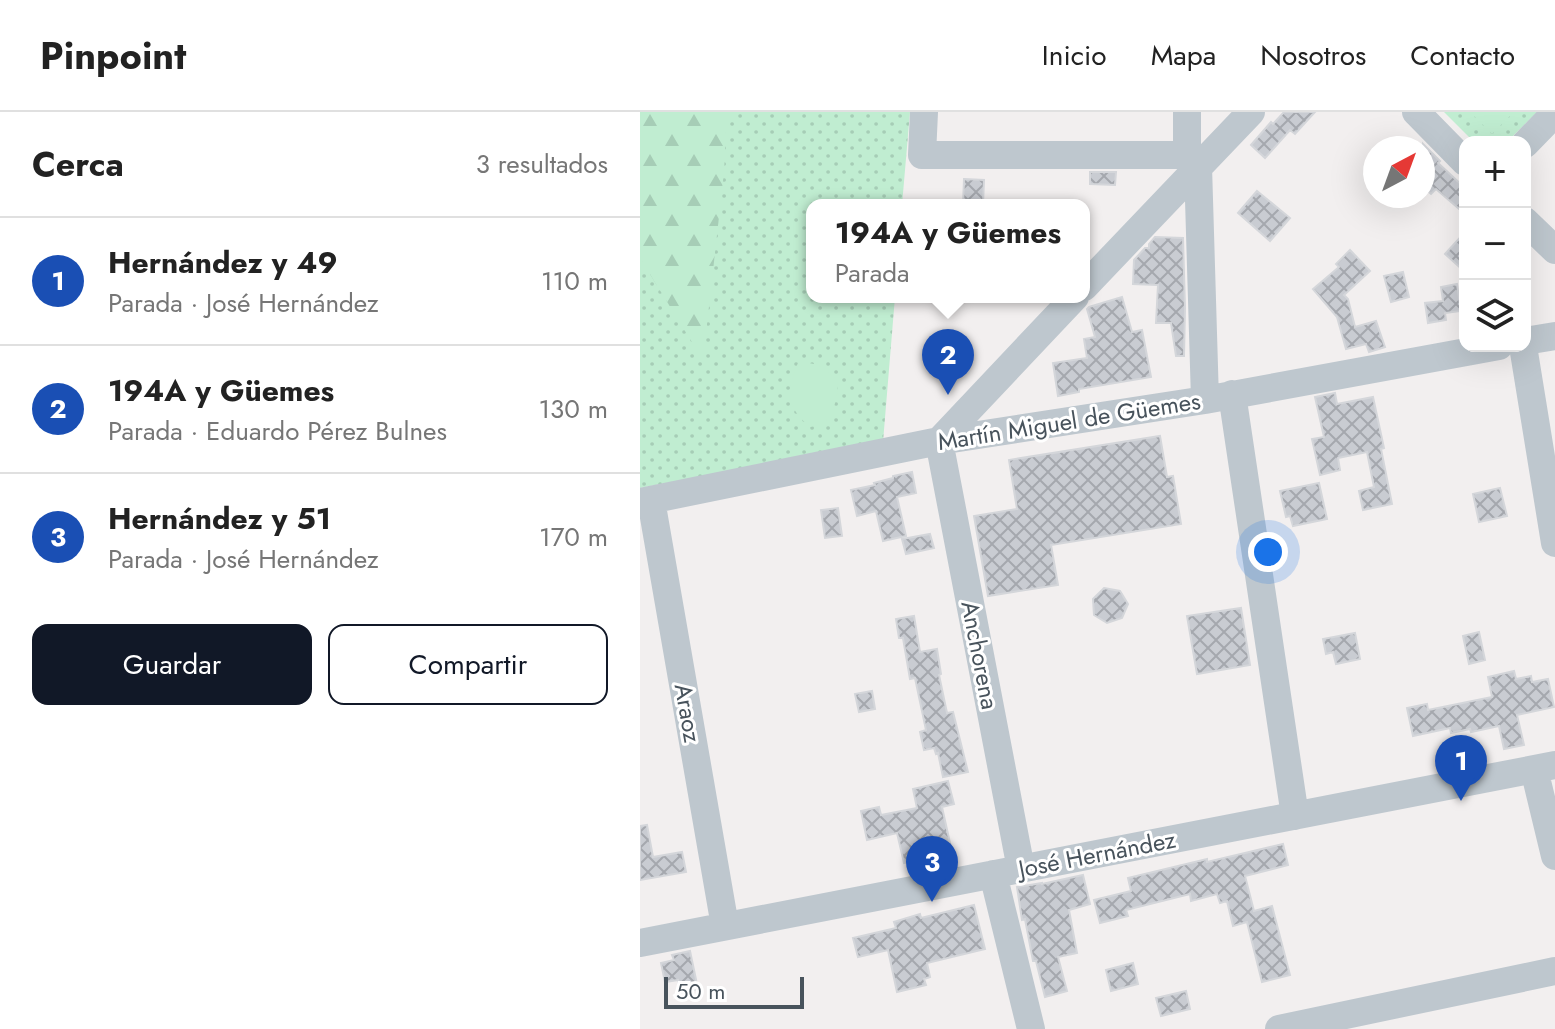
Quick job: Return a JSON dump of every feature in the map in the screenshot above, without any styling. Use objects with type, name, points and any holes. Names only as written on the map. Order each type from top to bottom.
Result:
[{"type":"street","points":[[924,112],[922,155],[1192,161]]},
{"type":"street","points":[[1187,112],[1205,400]]},
{"type":"street","points":[[1090,280],[1192,161],[1251,112]]},
{"type":"street","points":[[1416,112],[1459,156]]},
{"type":"street","points":[[1531,138],[1555,113]]},
{"type":"street","points":[[1531,227],[1555,250]]},
{"type":"street","points":[[939,441],[1069,303]]},
{"type":"street","points":[[1531,342],[1555,336]]},
{"type":"street","name":"Martín Miguel de Güemes","points":[[646,501],[939,441],[1205,400],[1466,352]]},
{"type":"street","points":[[1525,352],[1555,543]]},
{"type":"street","points":[[1232,394],[1295,816]]},
{"type":"street","name":"Anchorena","points":[[939,441],[1031,1029]]},
{"type":"street","name":"Araoz","points":[[646,501],[725,926]]},
{"type":"street","points":[[1545,767],[1555,856]]},
{"type":"street","name":"José Hernández","points":[[640,943],[1545,767]]},
{"type":"street","points":[[1279,1029],[1555,971]]},
{"type":"green space","points":[[640,112],[910,112],[903,199],[806,199],[806,303],[895,303],[883,442],[640,488]]},
{"type":"green space","points":[[640,112],[727,112],[724,172],[703,360],[640,258]]},
{"type":"green space","points":[[1444,112],[1537,112],[1513,136],[1468,136]]},
{"type":"green space","points":[[1470,112],[1514,112],[1492,134]]},
{"type":"green space","points":[[798,363],[821,366],[838,381],[835,404],[824,424],[810,427],[792,405],[791,382]]},
{"type":"building","points":[[1284,112],[1315,112],[1295,134],[1290,130],[1265,158],[1251,145]]},
{"type":"building","points":[[1435,156],[1440,161],[1438,163],[1459,182],[1459,209],[1436,189]]},
{"type":"building","points":[[1090,172],[1116,172],[1115,185],[1090,184]]},
{"type":"building","points":[[964,179],[984,180],[983,199],[963,199]]},
{"type":"building","points":[[1257,191],[1290,218],[1270,241],[1238,213]]},
{"type":"building","points":[[1155,237],[1183,238],[1184,356],[1176,356],[1171,323],[1156,323],[1158,285],[1133,284],[1134,260],[1145,248],[1149,248]]},
{"type":"building","points":[[1459,239],[1459,267],[1445,254]]},
{"type":"building","points":[[1350,250],[1370,271],[1344,295],[1348,299],[1355,327],[1376,321],[1385,347],[1369,352],[1366,344],[1346,349],[1337,317],[1313,289],[1339,267],[1336,264]]},
{"type":"building","points":[[1403,272],[1409,297],[1391,302],[1384,276]]},
{"type":"building","points":[[1457,284],[1459,311],[1445,313],[1446,320],[1428,323],[1425,303],[1443,301],[1441,287]]},
{"type":"building","points":[[1122,297],[1132,332],[1142,330],[1151,377],[1079,389],[1079,392],[1058,396],[1053,363],[1087,358],[1084,339],[1095,337],[1087,309]]},
{"type":"building","points":[[1335,393],[1337,404],[1373,397],[1392,504],[1363,510],[1359,491],[1374,487],[1367,452],[1338,458],[1340,470],[1320,475],[1312,439],[1324,437],[1315,397]]},
{"type":"building","points":[[1160,436],[1167,477],[1173,476],[1181,524],[1051,545],[1058,585],[988,596],[974,516],[1017,509],[1009,460]]},
{"type":"building","points":[[912,472],[916,493],[897,497],[906,536],[883,541],[876,511],[857,516],[851,490]]},
{"type":"building","points":[[1319,483],[1327,519],[1293,526],[1290,516],[1286,517],[1280,491]]},
{"type":"building","points":[[1500,488],[1507,516],[1479,522],[1473,494]]},
{"type":"building","points":[[838,508],[842,536],[825,538],[821,510]]},
{"type":"building","points":[[930,534],[934,548],[906,554],[902,539]]},
{"type":"building","points":[[1104,588],[1120,591],[1128,604],[1122,618],[1107,623],[1094,615],[1093,599]]},
{"type":"building","points":[[1241,608],[1250,665],[1197,674],[1187,616]]},
{"type":"building","points":[[914,616],[920,652],[937,649],[947,713],[953,712],[968,772],[943,777],[938,753],[934,748],[924,750],[920,732],[926,730],[915,678],[910,679],[903,638],[899,638],[896,619]]},
{"type":"building","points":[[1479,632],[1485,660],[1469,664],[1463,636]]},
{"type":"building","points":[[1355,633],[1360,659],[1336,664],[1333,652],[1326,654],[1323,639]]},
{"type":"building","points":[[1514,671],[1516,679],[1531,676],[1532,682],[1548,679],[1554,707],[1517,715],[1524,745],[1504,749],[1499,726],[1451,733],[1450,728],[1413,736],[1407,708],[1427,704],[1428,710],[1492,697],[1488,677]]},
{"type":"building","points":[[872,691],[875,709],[859,712],[855,694]]},
{"type":"building","points":[[948,781],[954,804],[942,807],[952,852],[904,863],[897,833],[867,840],[861,811],[879,807],[881,815],[917,808],[913,789]]},
{"type":"building","points":[[647,825],[653,857],[682,852],[686,872],[640,880],[640,826]]},
{"type":"building","points":[[1283,844],[1288,865],[1245,876],[1254,911],[1272,906],[1290,975],[1262,982],[1247,922],[1233,926],[1227,901],[1220,903],[1217,894],[1191,901],[1190,894],[1126,910],[1128,916],[1100,923],[1094,900],[1131,891],[1128,878]]},
{"type":"building","points":[[1083,875],[1090,904],[1069,910],[1077,953],[1058,957],[1067,991],[1045,997],[1036,961],[1033,961],[1025,919],[1022,920],[1017,887]]},
{"type":"building","points":[[974,905],[985,949],[927,963],[930,977],[924,979],[926,985],[897,992],[888,950],[858,957],[853,938],[896,928],[894,922],[920,914],[921,918]]},
{"type":"building","points":[[690,951],[698,989],[680,993],[678,980],[665,982],[661,963],[674,960],[672,955]]},
{"type":"building","points":[[1133,963],[1138,984],[1111,991],[1106,970]]},
{"type":"building","points":[[1186,991],[1190,1009],[1161,1016],[1156,998]]},
{"type":"place","name":"194A y Güemes","points":[[948,395]]},
{"type":"place","name":"Hernández y 49","points":[[1461,801]]},
{"type":"place","name":"Hernández y 51","points":[[932,902]]}]
